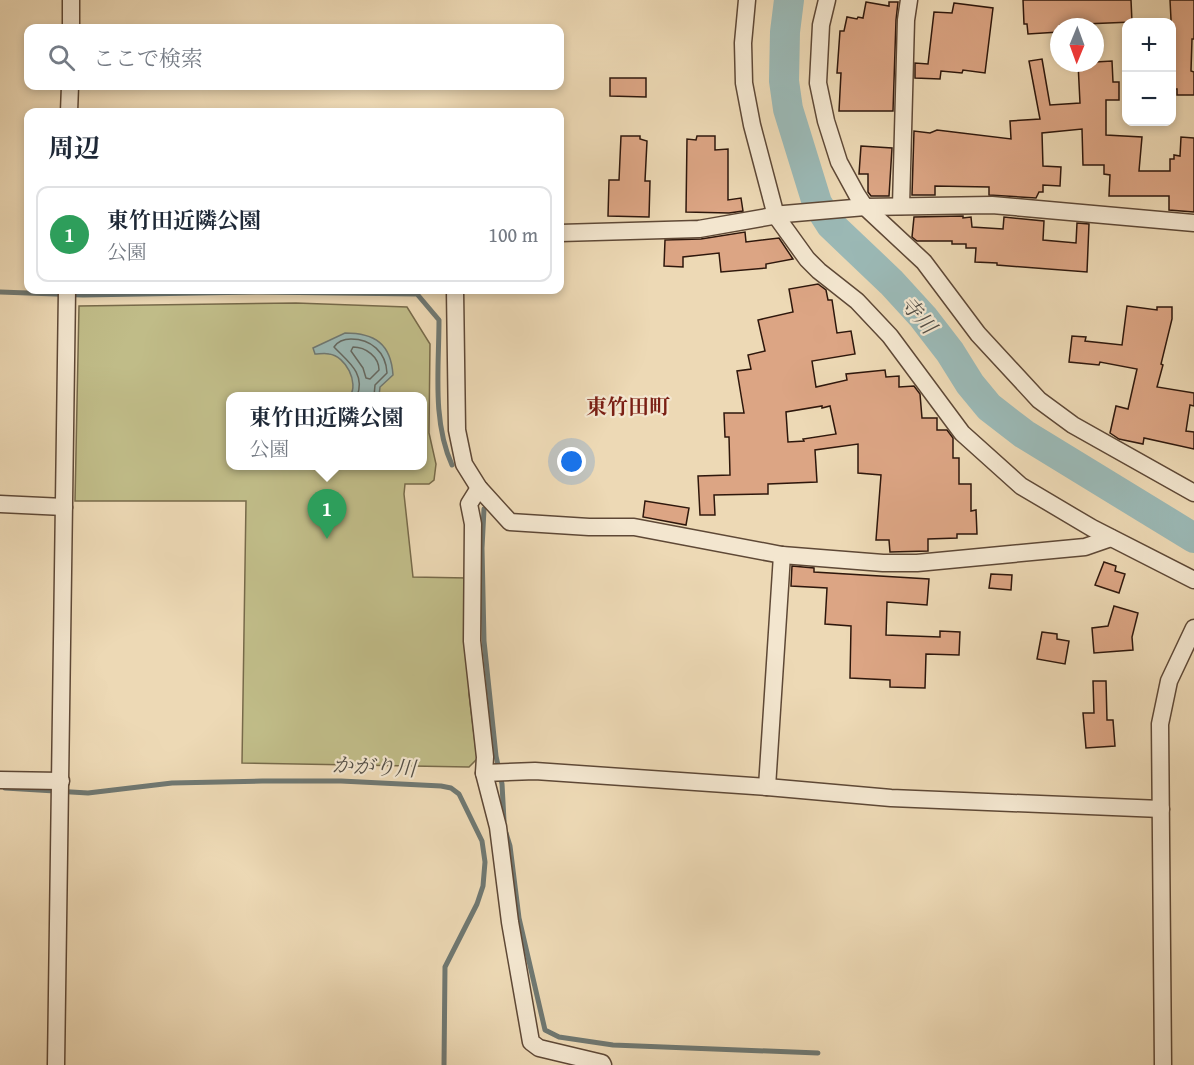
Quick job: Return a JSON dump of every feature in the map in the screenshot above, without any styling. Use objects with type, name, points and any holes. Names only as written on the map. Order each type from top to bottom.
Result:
[{"type":"street","points":[[71,0],[71,24]]},
{"type":"street","points":[[747,0],[743,43],[744,83],[780,215],[807,259],[857,301],[890,336],[962,433],[1021,486],[1111,538],[1194,580]]},
{"type":"street","points":[[827,0],[821,25],[818,83],[839,162],[861,207],[924,262],[978,334],[1039,400],[1073,425],[1194,493]]},
{"type":"street","points":[[901,206],[906,20],[909,0]]},
{"type":"street","points":[[69,108],[70,90]]},
{"type":"street","points":[[564,233],[699,229],[780,215],[861,207],[901,206],[992,205],[1194,223]]},
{"type":"street","points":[[56,1065],[67,294]]},
{"type":"street","points":[[455,294],[457,430],[464,464],[479,488],[510,522],[589,527],[634,527],[782,555],[883,563],[1085,547],[1111,538]]},
{"type":"street","points":[[479,488],[469,504],[472,525],[472,641],[485,757],[484,773],[498,827],[510,922],[531,1042],[539,1048],[603,1065]]},
{"type":"street","points":[[0,504],[64,507]]},
{"type":"street","points":[[767,787],[782,555]]},
{"type":"street","points":[[1163,1065],[1160,724],[1164,698],[1176,663],[1194,628]]},
{"type":"street","points":[[484,773],[535,771],[891,798],[1161,809]]},
{"type":"street","points":[[0,780],[61,781]]},
{"type":"shaded area","points":[[296,303],[407,307],[430,344],[429,433],[436,464],[434,480],[429,484],[405,484],[404,494],[413,577],[467,578],[469,694],[477,759],[469,767],[242,763],[246,501],[75,501],[79,306]]},
{"type":"water","points":[[345,333],[365,335],[380,342],[385,348],[392,364],[393,375],[380,387],[379,392],[352,392],[352,378],[341,360],[327,354],[315,354],[313,348]]},
{"type":"building","points":[[1023,0],[1131,0],[1132,18],[1122,18],[1122,22],[1104,23],[1104,18],[1050,18],[1050,33],[1028,34],[1027,24],[1024,24]]},
{"type":"building","points":[[1170,0],[1194,0],[1191,71],[1194,72],[1194,95],[1177,95],[1176,18],[1171,18]]},
{"type":"building","points":[[866,2],[889,6],[889,2],[898,2],[893,111],[839,111],[841,73],[837,73],[840,31],[844,31],[847,17],[863,18]]},
{"type":"building","points":[[954,3],[993,8],[985,73],[963,70],[962,73],[941,71],[940,79],[915,78],[915,63],[928,64],[934,12],[952,13]]},
{"type":"building","points":[[1042,59],[1050,105],[1080,103],[1078,72],[1104,72],[1104,61],[1112,61],[1113,82],[1119,82],[1119,100],[1106,100],[1106,135],[1142,137],[1139,171],[1170,171],[1170,159],[1174,159],[1174,155],[1180,156],[1181,137],[1194,138],[1194,212],[1169,210],[1169,196],[1109,196],[1110,175],[1104,174],[1104,165],[1083,165],[1082,129],[1042,133],[1043,166],[1061,167],[1060,186],[1043,185],[1043,192],[1039,192],[1036,198],[989,195],[989,187],[935,186],[935,195],[912,195],[914,131],[930,133],[937,130],[1011,139],[1010,121],[1040,119],[1029,61]]},
{"type":"building","points":[[610,78],[646,78],[646,97],[610,96]]},
{"type":"building","points":[[621,136],[640,136],[640,139],[647,141],[645,181],[650,181],[649,217],[608,216],[609,180],[619,180]]},
{"type":"building","points":[[697,136],[715,136],[715,150],[728,149],[728,200],[741,198],[743,211],[686,212],[687,139],[696,140]]},
{"type":"building","points":[[861,146],[892,148],[889,196],[871,196],[868,192],[868,174],[859,174]]},
{"type":"building","points":[[963,216],[963,218],[971,217],[972,227],[1003,229],[1004,217],[1044,221],[1043,240],[1076,243],[1077,223],[1089,224],[1087,272],[975,262],[976,248],[966,248],[966,244],[952,244],[952,241],[917,241],[912,237],[914,217]]},
{"type":"building","points":[[745,232],[746,242],[779,238],[793,259],[766,264],[766,268],[721,272],[719,253],[683,257],[683,267],[664,266],[665,240],[701,239]]},
{"type":"building","points":[[818,284],[826,290],[828,300],[832,300],[837,333],[851,331],[855,354],[812,361],[816,387],[847,380],[846,374],[885,370],[886,377],[899,376],[899,387],[914,386],[920,394],[922,418],[937,418],[937,430],[947,430],[953,438],[953,458],[959,458],[959,484],[971,484],[971,511],[976,510],[977,534],[957,534],[957,538],[928,539],[928,551],[890,552],[889,540],[876,540],[881,475],[858,473],[858,444],[815,450],[817,482],[768,484],[768,494],[714,495],[715,515],[700,515],[698,476],[730,475],[729,437],[725,437],[724,413],[744,413],[737,371],[751,369],[748,355],[765,351],[758,320],[793,312],[789,289]],"holes":[[[822,406],[822,408],[830,406],[836,434],[788,442],[786,412]]]},
{"type":"building","points":[[1127,306],[1157,310],[1157,307],[1172,307],[1172,319],[1157,387],[1194,393],[1194,406],[1190,405],[1186,431],[1194,432],[1194,449],[1144,438],[1143,444],[1119,439],[1110,433],[1116,406],[1128,409],[1137,369],[1100,362],[1099,365],[1069,362],[1072,336],[1086,337],[1085,341],[1122,345]]},
{"type":"building","points":[[645,501],[689,508],[686,525],[643,517]]},
{"type":"building","points":[[1104,562],[1116,566],[1115,571],[1125,574],[1119,593],[1095,585]]},
{"type":"building","points":[[792,566],[814,568],[814,572],[929,579],[927,605],[887,602],[886,635],[940,637],[940,631],[960,632],[959,655],[926,654],[925,688],[890,687],[890,680],[850,678],[851,626],[825,624],[827,588],[791,586]]},
{"type":"building","points":[[991,574],[1012,575],[1011,590],[989,588]]},
{"type":"building","points":[[1114,606],[1138,613],[1132,637],[1133,650],[1094,653],[1092,628],[1108,626]]},
{"type":"building","points":[[1042,632],[1057,634],[1057,639],[1069,641],[1065,664],[1037,659]]},
{"type":"building","points":[[1093,681],[1106,681],[1107,720],[1113,720],[1115,746],[1086,748],[1083,713],[1094,713]]},
{"type":"waterway","name":"寺川","points":[[789,0],[785,32],[784,81],[788,109],[817,203],[831,225],[891,282],[923,317],[989,407],[1024,434],[1194,538]]},
{"type":"waterway","points":[[0,292],[24,293]]},
{"type":"waterway","points":[[55,294],[142,294]]},
{"type":"waterway","points":[[417,294],[439,320],[439,412],[452,465]]},
{"type":"waterway","points":[[484,509],[482,548],[484,641],[496,756],[502,784],[504,821]]},
{"type":"waterway","name":"かがり川","points":[[5,788],[88,793],[172,783],[262,781],[341,781],[451,788],[459,794],[482,841],[485,862],[483,886],[477,904],[445,967],[444,1065]]},
{"type":"waterway","points":[[506,833],[510,846],[519,918],[545,1030],[559,1037],[613,1045],[818,1053]]},
{"type":"place","name":"東竹田近隣公園","points":[[327,539]]},
{"type":"district","name":"東竹田町","points":[[628,407]]}]
